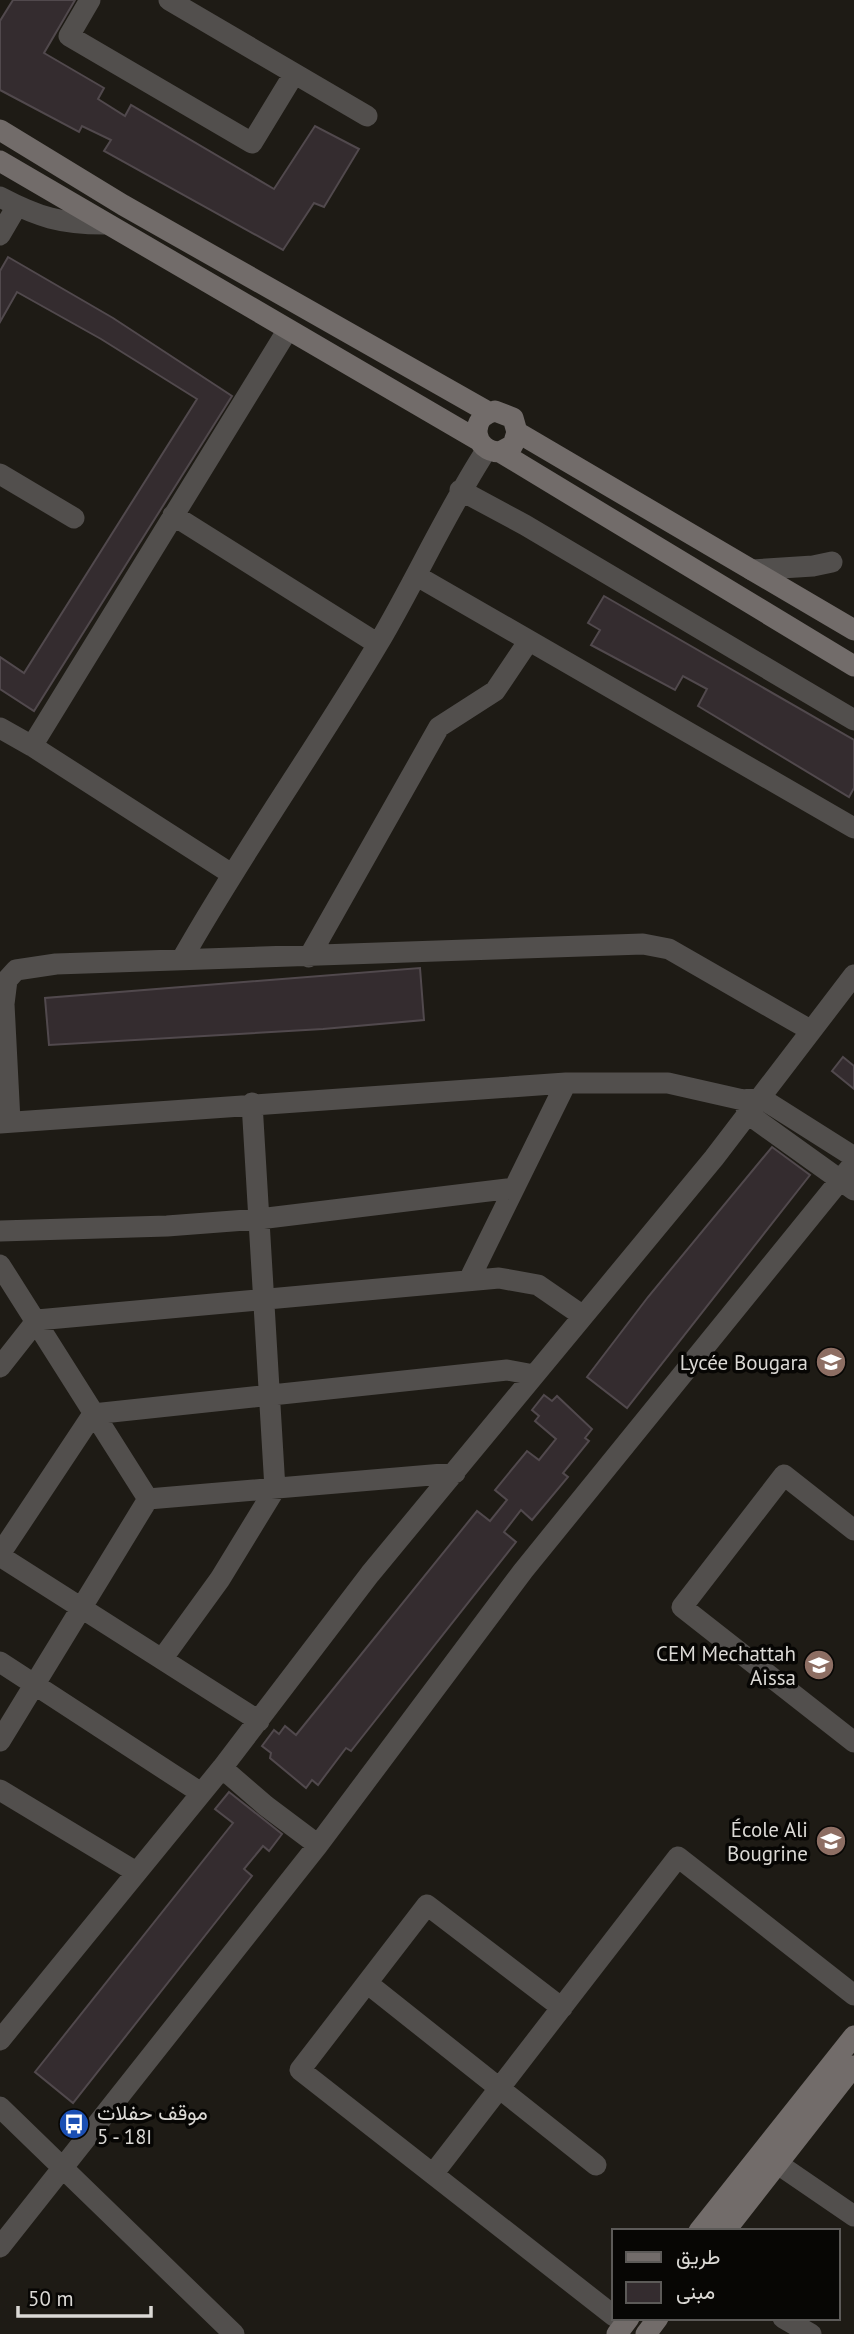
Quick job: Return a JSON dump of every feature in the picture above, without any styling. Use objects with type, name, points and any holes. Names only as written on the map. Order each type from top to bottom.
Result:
[{"type":"main road","points":[[0,130],[123,205],[488,412],[507,414],[517,432],[854,630]]},
{"type":"main road","points":[[0,161],[488,447],[854,666]]},
{"type":"main road","points":[[488,412],[479,421],[488,447]]},
{"type":"main road","points":[[488,447],[513,445],[517,432]]},
{"type":"main road","points":[[727,2229],[778,2164],[852,2051]]},
{"type":"main road","points":[[701,2229],[852,2051]]},
{"type":"street","points":[[90,0],[69,36],[252,143],[294,74]]},
{"type":"street","points":[[169,0],[367,116]]},
{"type":"street","points":[[0,235],[8,202],[66,224],[104,224]]},
{"type":"street","points":[[32,746],[287,331]]},
{"type":"street","points":[[182,959],[230,873],[292,785],[378,644],[417,576],[460,490],[488,447]]},
{"type":"street","points":[[0,474],[74,518]]},
{"type":"street","points":[[460,490],[546,537],[854,720]]},
{"type":"street","points":[[173,515],[378,644]]},
{"type":"street","points":[[752,570],[832,562]]},
{"type":"street","points":[[417,576],[854,828]]},
{"type":"street","points":[[310,957],[439,727],[495,691],[528,642]]},
{"type":"street","points":[[0,728],[230,873]]},
{"type":"street","points":[[810,1030],[668,950],[643,944],[56,964],[16,970],[7,980],[4,1004],[5,1122],[253,1102],[566,1083],[667,1083],[751,1104],[854,1157]]},
{"type":"street","points":[[0,2040],[222,1768],[370,1574],[583,1316],[854,975]]},
{"type":"street","points":[[469,1280],[566,1083]]},
{"type":"street","points":[[162,1659],[220,1579],[275,1489],[253,1102]]},
{"type":"street","points":[[751,1104],[847,1186]]},
{"type":"street","points":[[0,2247],[118,2094],[318,1845],[523,1572],[847,1186],[854,1163]]},
{"type":"street","points":[[0,1231],[167,1226],[259,1219],[514,1188]]},
{"type":"street","points":[[0,1265],[148,1499]]},
{"type":"street","points":[[0,1367],[37,1320],[469,1280],[499,1278],[538,1285],[583,1316]]},
{"type":"street","points":[[93,1414],[508,1370],[534,1375]]},
{"type":"street","points":[[93,1414],[0,1555],[258,1721]]},
{"type":"street","points":[[148,1499],[455,1473]]},
{"type":"street","points":[[854,1530],[784,1475],[682,1607],[854,1742]]},
{"type":"street","points":[[0,1741],[148,1499]]},
{"type":"street","points":[[0,1662],[201,1793]]},
{"type":"street","points":[[222,1768],[266,1806],[318,1845]]},
{"type":"street","points":[[0,1790],[136,1872]]},
{"type":"street","points":[[433,2174],[678,1857],[854,1994]]},
{"type":"street","points":[[562,2008],[427,1905],[300,2070],[612,2315]]},
{"type":"street","points":[[367,1983],[596,2165]]},
{"type":"street","points":[[0,2107],[233,2334]]},
{"type":"street","points":[[778,2164],[854,2216]]},
{"type":"building","points":[[13,0],[75,0],[44,53],[104,88],[98,99],[125,116],[131,105],[274,189],[315,126],[359,149],[324,207],[314,203],[283,250],[104,151],[111,140],[82,126],[79,132],[0,90],[0,21]]},
{"type":"building","points":[[8,257],[113,318],[232,396],[34,711],[0,689],[0,657],[24,673],[197,399],[101,339],[17,292],[0,322],[0,271]]},
{"type":"building","points":[[604,596],[854,740],[854,788],[849,797],[698,706],[707,689],[683,676],[675,690],[591,645],[600,630],[588,623]]},
{"type":"building","points":[[420,968],[424,1020],[323,1029],[49,1045],[45,998]]},
{"type":"building","points":[[843,1057],[854,1066],[854,1089],[832,1071]]},
{"type":"building","points":[[772,1147],[810,1175],[627,1408],[587,1377],[648,1297]]},
{"type":"building","points":[[544,1395],[552,1401],[557,1396],[592,1429],[585,1438],[589,1441],[563,1473],[568,1477],[532,1520],[521,1510],[504,1532],[516,1542],[351,1751],[346,1748],[318,1785],[312,1780],[306,1788],[270,1758],[271,1753],[262,1746],[274,1730],[279,1734],[285,1726],[296,1735],[477,1511],[490,1521],[507,1500],[495,1490],[527,1451],[539,1460],[556,1439],[535,1421],[539,1416],[532,1410]]},
{"type":"building","points":[[229,1792],[282,1834],[269,1851],[263,1846],[244,1869],[252,1876],[73,2103],[35,2072],[233,1823],[215,1809]]},
{"type":"place","name":"Lycée Bougara","points":[[831,1362]]},
{"type":"place","name":"CEM Mechattah Aissa","points":[[819,1665]]},
{"type":"place","name":"École Ali Bougrine","points":[[831,1841]]},
{"type":"place","name":"موقف حفلات 5 - 18ا","points":[[74,2124]]}]
